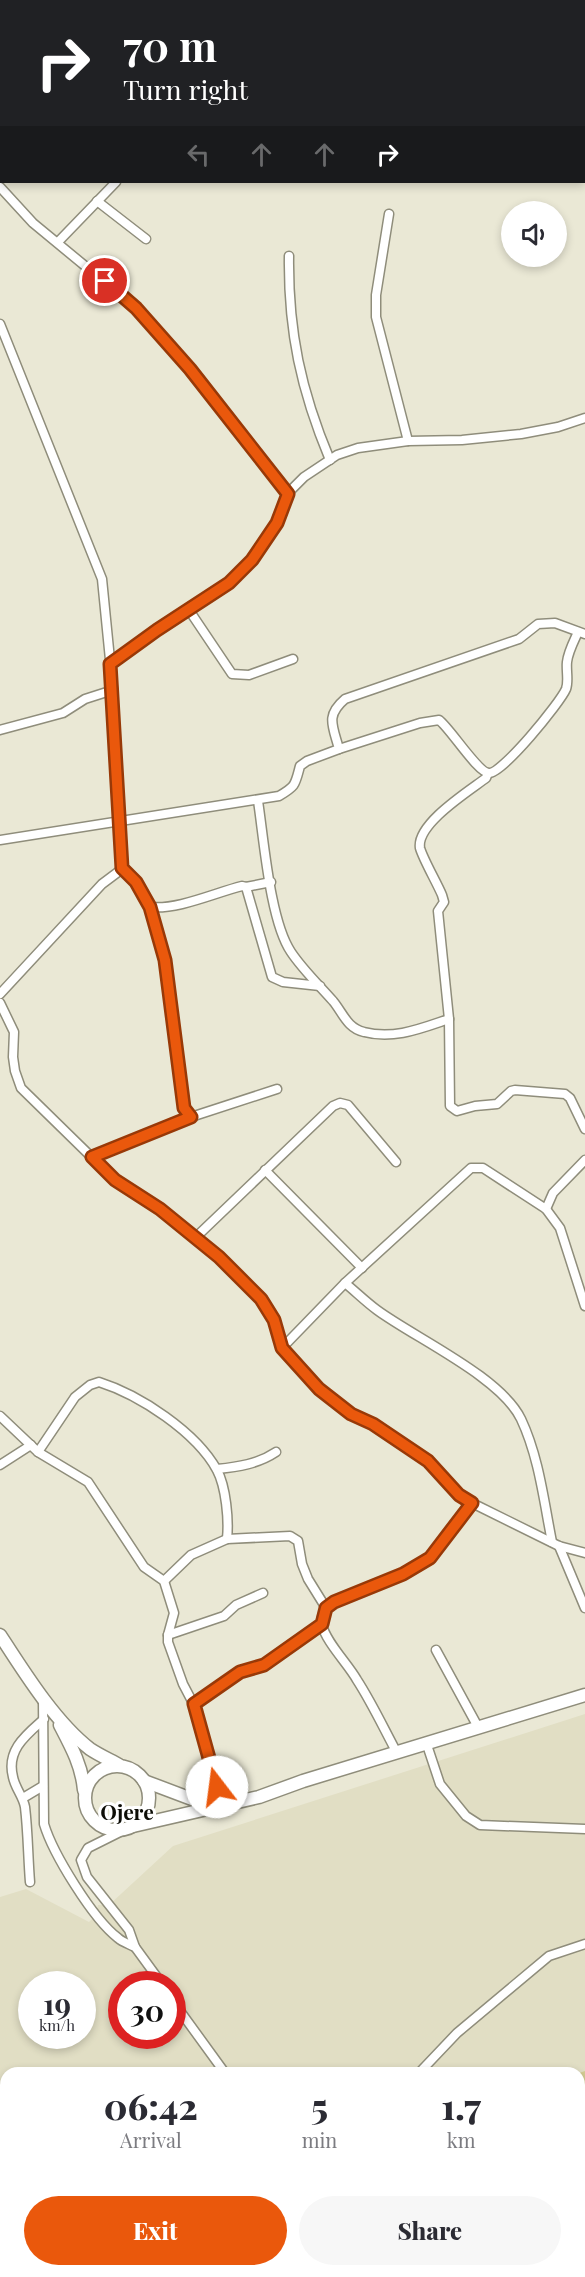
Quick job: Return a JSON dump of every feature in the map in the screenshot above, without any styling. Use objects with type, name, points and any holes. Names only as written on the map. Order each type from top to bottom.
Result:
[{"type":"street","points":[[58,242],[115,183]]},
{"type":"street","points":[[0,188],[33,223],[136,308],[190,369],[288,494]]},
{"type":"street","points":[[97,201],[146,239]]},
{"type":"street","points":[[389,214],[376,295],[376,317],[408,441]]},
{"type":"street","points":[[290,256],[290,309],[299,368],[311,415],[330,460]]},
{"type":"street","points":[[0,324],[3,341],[102,579],[113,690],[122,868],[136,882],[150,907],[165,960],[184,1108],[191,1117]]},
{"type":"street","points":[[110,664],[229,583],[252,560],[277,523],[288,494],[304,477],[330,460],[358,448],[408,441],[462,440],[521,434],[558,427],[585,418]]},
{"type":"street","points":[[189,610],[232,674],[249,675],[293,659]]},
{"type":"street","points":[[339,749],[332,714],[334,708],[345,699],[519,639],[538,624],[555,623],[581,633],[567,660],[567,687],[559,701],[506,763],[488,773],[486,778],[431,821],[422,835],[420,847],[444,902],[438,911],[449,1019],[450,1106],[457,1111],[475,1106],[497,1104],[515,1090],[560,1093],[570,1098],[585,1129]]},
{"type":"street","points":[[0,730],[63,713],[85,699],[113,690]]},
{"type":"street","points":[[0,840],[279,796],[293,788],[300,766],[307,761],[420,723],[439,720],[475,762],[488,773]]},
{"type":"street","points":[[258,801],[279,925],[290,951],[339,1009],[348,1024],[364,1032],[405,1034],[449,1019]]},
{"type":"street","points":[[0,994],[102,884],[122,868]]},
{"type":"street","points":[[150,907],[162,909],[219,891],[270,882]]},
{"type":"street","points":[[246,887],[272,977],[283,982],[320,986]]},
{"type":"street","points":[[0,1003],[14,1032],[14,1064],[21,1088],[115,1180],[160,1209],[219,1257],[261,1299],[274,1320],[282,1348],[319,1389],[351,1414],[373,1424],[428,1461],[459,1495],[555,1544],[585,1553]]},
{"type":"street","points":[[92,1157],[191,1117],[278,1089]]},
{"type":"street","points":[[195,1238],[333,1106],[340,1102],[348,1105],[396,1162]]},
{"type":"street","points":[[546,1209],[558,1187],[585,1160]]},
{"type":"street","points":[[282,1348],[345,1283],[471,1168],[483,1168],[546,1209],[560,1227],[585,1306]]},
{"type":"street","points":[[265,1170],[362,1269]]},
{"type":"street","points":[[345,1283],[376,1310],[459,1362],[506,1396],[521,1418],[535,1457],[555,1544],[585,1608]]},
{"type":"street","points":[[38,1452],[75,1398],[90,1385],[99,1382],[140,1401],[165,1417],[187,1434],[217,1469],[226,1508],[227,1539]]},
{"type":"street","points":[[0,1416],[38,1452],[88,1482],[144,1567],[164,1581],[174,1613],[168,1635],[173,1659],[194,1704],[218,1806]]},
{"type":"street","points":[[0,1465],[31,1445]]},
{"type":"street","points":[[217,1469],[254,1463],[276,1452]]},
{"type":"street","points":[[397,1753],[358,1681],[322,1624],[326,1608],[334,1602],[403,1574],[430,1558],[472,1503]]},
{"type":"street","points":[[164,1581],[191,1555],[227,1539],[296,1538],[308,1579],[326,1608]]},
{"type":"street","points":[[168,1635],[224,1616],[236,1605],[263,1593]]},
{"type":"street","points":[[194,1704],[240,1672],[264,1665],[322,1624]]},
{"type":"street","points":[[0,1635],[51,1708],[75,1753],[83,1777],[85,1806],[95,1823],[104,1828],[129,1828],[259,1797],[303,1781],[585,1695]]},
{"type":"street","points":[[436,1650],[478,1727]]},
{"type":"street","points":[[43,1697],[44,1824],[49,1842],[96,1914],[118,1938],[135,1947]]},
{"type":"street","points":[[51,1708],[91,1749],[138,1773],[144,1781],[149,1801],[147,1811],[141,1820],[88,1848],[81,1860],[87,1877],[129,1930],[135,1947],[153,1971]]},
{"type":"street","points":[[30,1882],[23,1798],[13,1778],[13,1756],[16,1746],[23,1737],[44,1719]]},
{"type":"street","points":[[427,1745],[440,1784],[466,1816],[480,1824],[585,1828]]},
{"type":"street","points":[[84,1795],[86,1785],[92,1777],[109,1766],[119,1765]]},
{"type":"street","points":[[144,1781],[218,1806]]},
{"type":"street","points":[[23,1798],[43,1786]]},
{"type":"street","points":[[425,2067],[457,2033],[549,1956],[585,1944]]},
{"type":"street","points":[[186,2019],[221,2067]]},
{"type":"shaded area","points":[[585,1714],[585,2067],[0,2067],[0,1897],[26,1889],[89,1922],[96,1915],[98,1905],[109,1905],[173,1846]]},
{"type":"district","name":"Ojere","points":[[127,1811]]},
{"type":"route","points":[[105,281],[136,308],[190,369],[288,494],[277,523],[252,560],[229,583],[110,664],[122,868],[136,882],[150,907],[165,960],[184,1108],[191,1117],[92,1157],[115,1180],[160,1209],[219,1257],[261,1299],[274,1320],[282,1348],[319,1389],[351,1414],[373,1424],[428,1461],[459,1495],[472,1503],[430,1558],[403,1574],[334,1602],[326,1608],[322,1624],[264,1665],[240,1672],[194,1704],[217,1787]]}]
